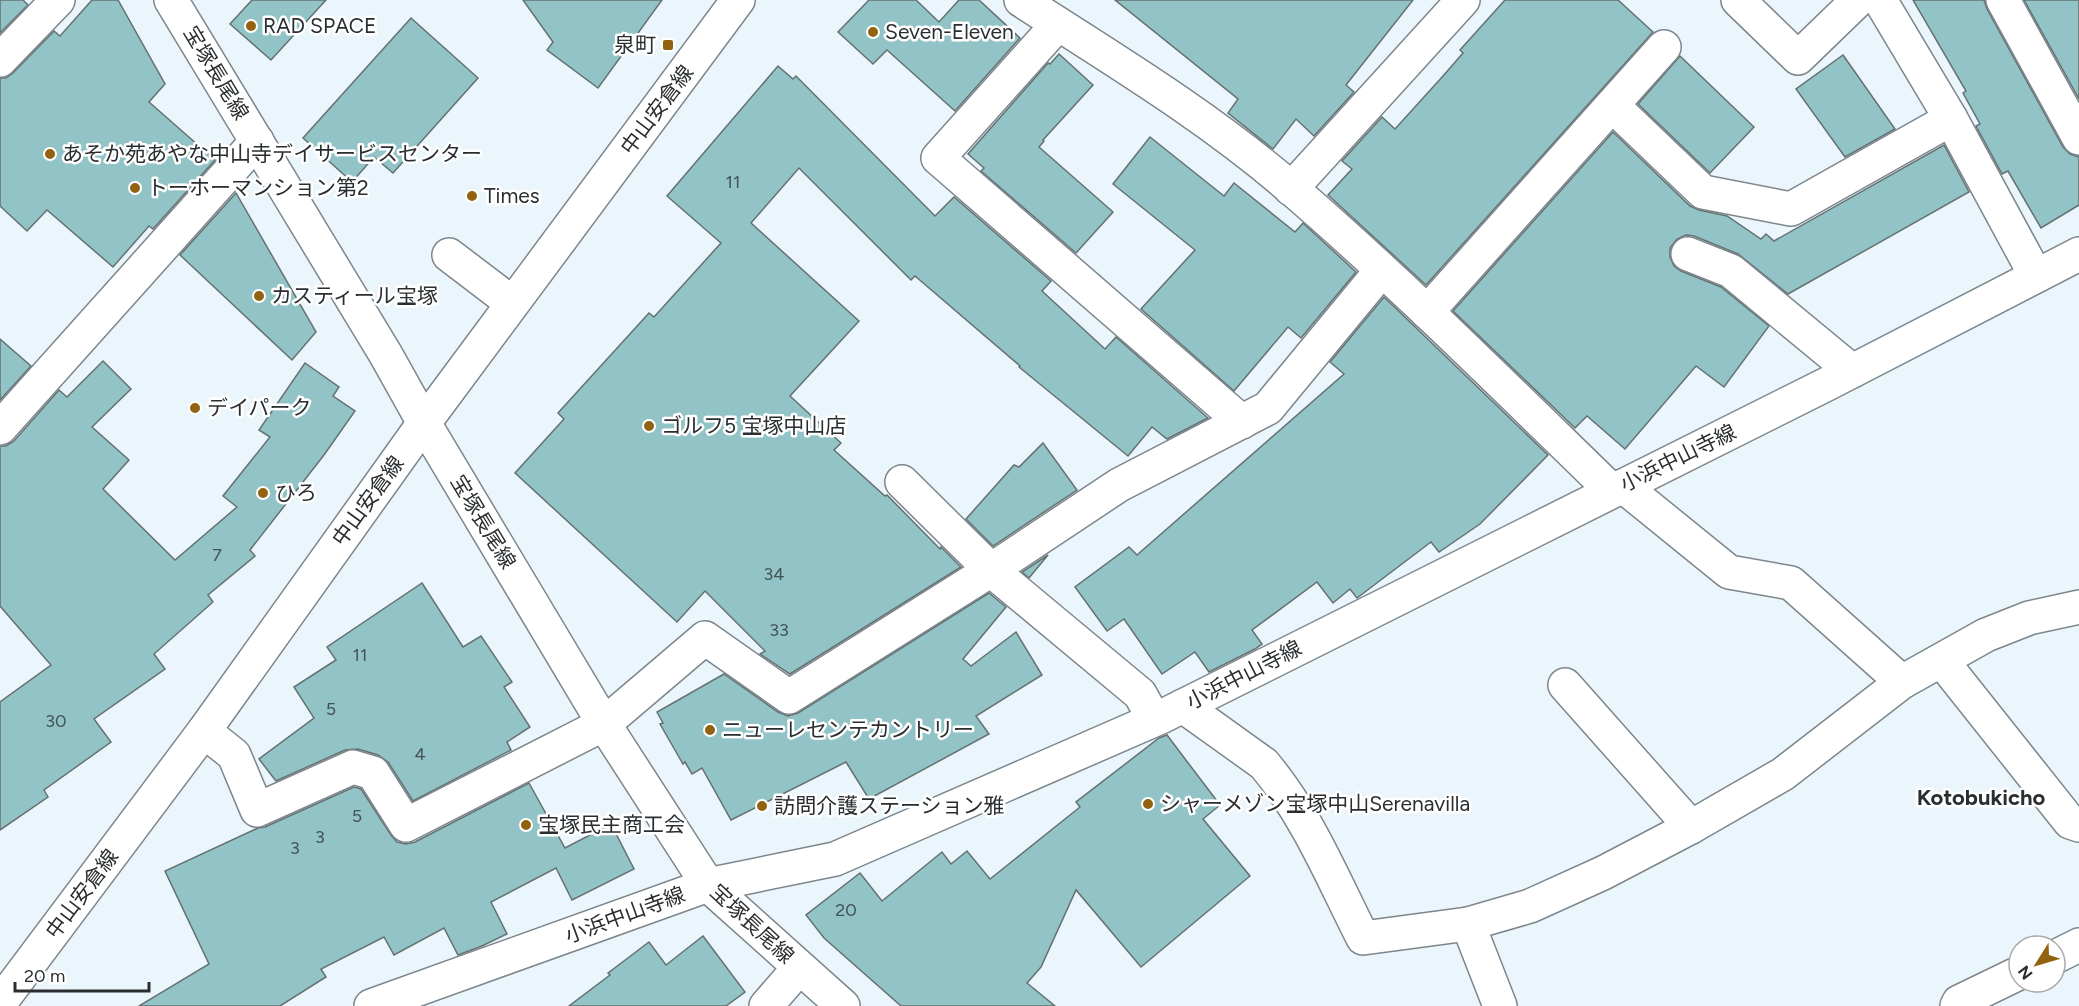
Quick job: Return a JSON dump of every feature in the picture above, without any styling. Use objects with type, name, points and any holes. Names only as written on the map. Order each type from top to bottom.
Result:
[{"type":"street","points":[[0,60],[58,0]]},
{"type":"street","name":"宝塚長尾線","points":[[171,0],[380,345],[424,423],[604,724],[708,885],[843,1006]]},
{"type":"street","name":"中山安倉線","points":[[0,1004],[204,731],[424,423],[738,0]]},
{"type":"street","points":[[1021,0],[1185,106],[1291,189],[1617,488],[1730,572],[1791,582],[1902,682]]},
{"type":"street","points":[[1291,189],[1463,0]]},
{"type":"street","points":[[1738,0],[1798,58],[1858,0]]},
{"type":"street","points":[[1880,0],[1951,119],[2036,276]]},
{"type":"street","points":[[2002,0],[2079,138]]},
{"type":"street","points":[[1058,24],[938,158],[1242,422]]},
{"type":"street","points":[[1427,312],[1664,47]]},
{"type":"street","points":[[1613,106],[1703,192],[1791,209],[1951,119]]},
{"type":"street","points":[[0,428],[257,141]]},
{"type":"street","points":[[1688,254],[1731,271],[1852,371]]},
{"type":"street","name":"小浜中山寺線","points":[[371,1006],[708,885],[835,859],[1168,713],[1852,371],[2079,254]]},
{"type":"street","points":[[449,255],[512,303]]},
{"type":"street","points":[[204,731],[234,755],[257,810],[353,766],[373,773],[406,825],[604,724],[705,638],[789,697],[991,570],[1119,485],[1268,408],[1381,271]]},
{"type":"street","points":[[902,482],[991,570],[1140,694],[1168,713],[1264,764],[1275,776],[1296,808],[1363,938],[1468,924],[1530,906],[1603,873],[1692,827],[1783,774],[1902,682],[1986,636],[2029,618],[2079,607]]},
{"type":"street","points":[[1942,661],[2070,822],[2079,825]]},
{"type":"street","points":[[1565,685],[1692,827]]},
{"type":"street","points":[[1468,924],[1500,1006]]},
{"type":"street","points":[[766,1006],[799,968]]},
{"type":"street","points":[[1957,1006],[1959,1002],[2007,980]]},
{"type":"building","points":[[0,0],[23,0],[28,5],[0,33]]},
{"type":"building","name":"あそか苑あやな中山寺デイサービスセンター","points":[[92,0],[118,0],[165,84],[149,102],[215,160],[153,229],[149,226],[113,267],[47,210],[27,231],[0,206],[0,78],[6,78],[13,73],[54,31],[60,36]]},
{"type":"building","points":[[252,0],[326,0],[271,60],[230,24]]},
{"type":"building","points":[[523,0],[662,0],[598,88],[547,50],[553,42]]},
{"type":"building","points":[[869,0],[916,0],[939,22],[959,0],[979,0],[1020,38],[955,111],[887,50],[873,64],[838,32]]},
{"type":"building","points":[[1115,0],[1413,0],[1346,85],[1354,92],[1314,136],[1296,119],[1273,149],[1228,113],[1238,99]]},
{"type":"building","points":[[1505,0],[1618,0],[1653,32],[1426,285],[1328,195],[1352,169],[1342,161],[1382,117],[1395,129],[1463,53],[1460,50]]},
{"type":"building","points":[[1913,0],[1984,0],[2063,147],[2070,154],[2079,157],[2079,205],[2041,228],[2008,171],[2002,174],[1976,126],[1980,124],[1963,93],[1966,91]]},
{"type":"building","points":[[2024,0],[2079,0],[2079,99]]},
{"type":"building","points":[[411,18],[478,78],[393,173],[374,157],[352,182],[303,138]]},
{"type":"building","points":[[1059,54],[1093,85],[1039,147],[1113,212],[1076,253],[981,171],[984,168],[968,154],[1048,63],[1050,64]]},
{"type":"building","points":[[1843,55],[1895,129],[1845,157],[1796,89]]},
{"type":"building","points":[[1680,56],[1754,127],[1710,173],[1638,104]]},
{"type":"building","points":[[778,66],[793,79],[796,76],[935,216],[954,197],[1051,281],[1042,291],[1105,349],[1116,337],[1208,418],[1167,439],[1152,427],[1128,456],[1019,367],[915,276],[911,280],[799,168],[751,223],[859,321],[790,396],[841,443],[834,450],[885,496],[887,495],[961,567],[790,674],[760,654],[765,651],[705,591],[677,622],[515,473],[564,419],[558,413],[649,313],[654,317],[721,243],[667,196]]},
{"type":"building","points":[[1613,132],[1690,206],[1727,216],[1761,239],[1766,234],[1774,241],[1944,145],[1969,192],[1788,294],[1738,254],[1694,236],[1686,235],[1677,239],[1670,248],[1670,257],[1674,266],[1721,287],[1769,326],[1724,387],[1696,366],[1625,449],[1587,416],[1575,428],[1453,311]]},
{"type":"building","points":[[1150,137],[1224,196],[1234,183],[1295,232],[1303,223],[1356,272],[1301,338],[1288,327],[1234,391],[1141,309],[1195,250],[1113,184]]},
{"type":"building","name":"カスティール宝塚","points":[[236,193],[316,332],[292,360],[180,255]]},
{"type":"building","points":[[1384,297],[1548,455],[1480,524],[1439,552],[1431,542],[1357,598],[1350,589],[1333,603],[1317,582],[1252,630],[1262,644],[1255,649],[1209,672],[1195,652],[1162,674],[1124,619],[1107,631],[1075,587],[1129,547],[1137,555],[1344,374],[1330,362]]},
{"type":"building","points":[[0,339],[31,366],[0,400]]},
{"type":"building","points":[[103,361],[131,389],[92,427],[129,460],[103,489],[175,560],[237,507],[223,496],[270,437],[259,430],[305,363],[339,387],[333,396],[355,411],[250,550],[255,556],[208,595],[213,602],[154,654],[165,669],[94,719],[111,742],[44,790],[48,797],[0,830],[0,702],[51,665],[0,606],[0,446],[6,446],[14,441],[59,390],[67,397]]},
{"type":"building","points":[[1043,443],[1077,490],[993,546],[966,519],[1014,465],[1019,467]]},
{"type":"building","points":[[1048,555],[1029,578],[1022,572]]},
{"type":"building","points":[[422,583],[463,647],[481,636],[512,682],[504,687],[530,727],[507,742],[511,750],[413,801],[388,762],[378,755],[358,749],[345,750],[276,781],[259,759],[314,718],[294,687],[336,660],[327,647]]},
{"type":"building","points":[[989,593],[1006,607],[963,659],[971,666],[1016,632],[1042,675],[976,716],[989,734],[869,799],[846,762],[731,820],[702,768],[692,774],[685,762],[683,764],[660,724],[663,723],[657,712],[724,674],[778,712],[788,716],[798,713]]},
{"type":"building","points":[[1167,735],[1220,805],[1203,819],[1250,876],[1141,967],[1076,890],[1041,967],[1027,983],[1055,1006],[901,1006],[824,938],[806,915],[860,873],[882,901],[942,852],[951,864],[967,851],[990,879],[1080,807],[1076,802],[1159,738]]},
{"type":"building","points":[[529,783],[565,848],[611,824],[634,869],[572,900],[556,868],[491,902],[507,934],[458,955],[444,928],[394,955],[384,937],[321,969],[326,977],[280,1006],[139,1006],[209,964],[165,871],[354,787],[361,789],[397,842],[406,844],[415,842]]},
{"type":"building","points":[[703,936],[745,992],[726,1006],[569,1006],[649,942],[666,965]]},
{"type":"place","name":"RAD SPACE","points":[[251,26]]},
{"type":"place","name":"Seven-Eleven","points":[[873,32]]},
{"type":"place","name":"泉町","points":[[668,45]]},
{"type":"place","name":"あそか苑あやな中山寺デイサービスセンター","points":[[50,154]]},
{"type":"place","name":"トーホーマンション第2","points":[[135,188]]},
{"type":"place","name":"Times","points":[[472,196]]},
{"type":"place","name":"カスティール宝塚","points":[[259,296]]},
{"type":"place","name":"デイパーク","points":[[195,408]]},
{"type":"place","name":"ゴルフ5 宝塚中山店","points":[[649,426]]},
{"type":"place","name":"ひろ","points":[[263,493]]},
{"type":"place","name":"ニューレセンテカントリー","points":[[710,730]]},
{"type":"place","name":"シャーメゾン宝塚中山Serenavilla","points":[[1148,804]]},
{"type":"place","name":"訪問介護ステーション雅","points":[[762,806]]},
{"type":"place","name":"宝塚民主商工会","points":[[526,825]]},
{"type":"district","name":"Kotobukicho","points":[[1981,797]]}]
